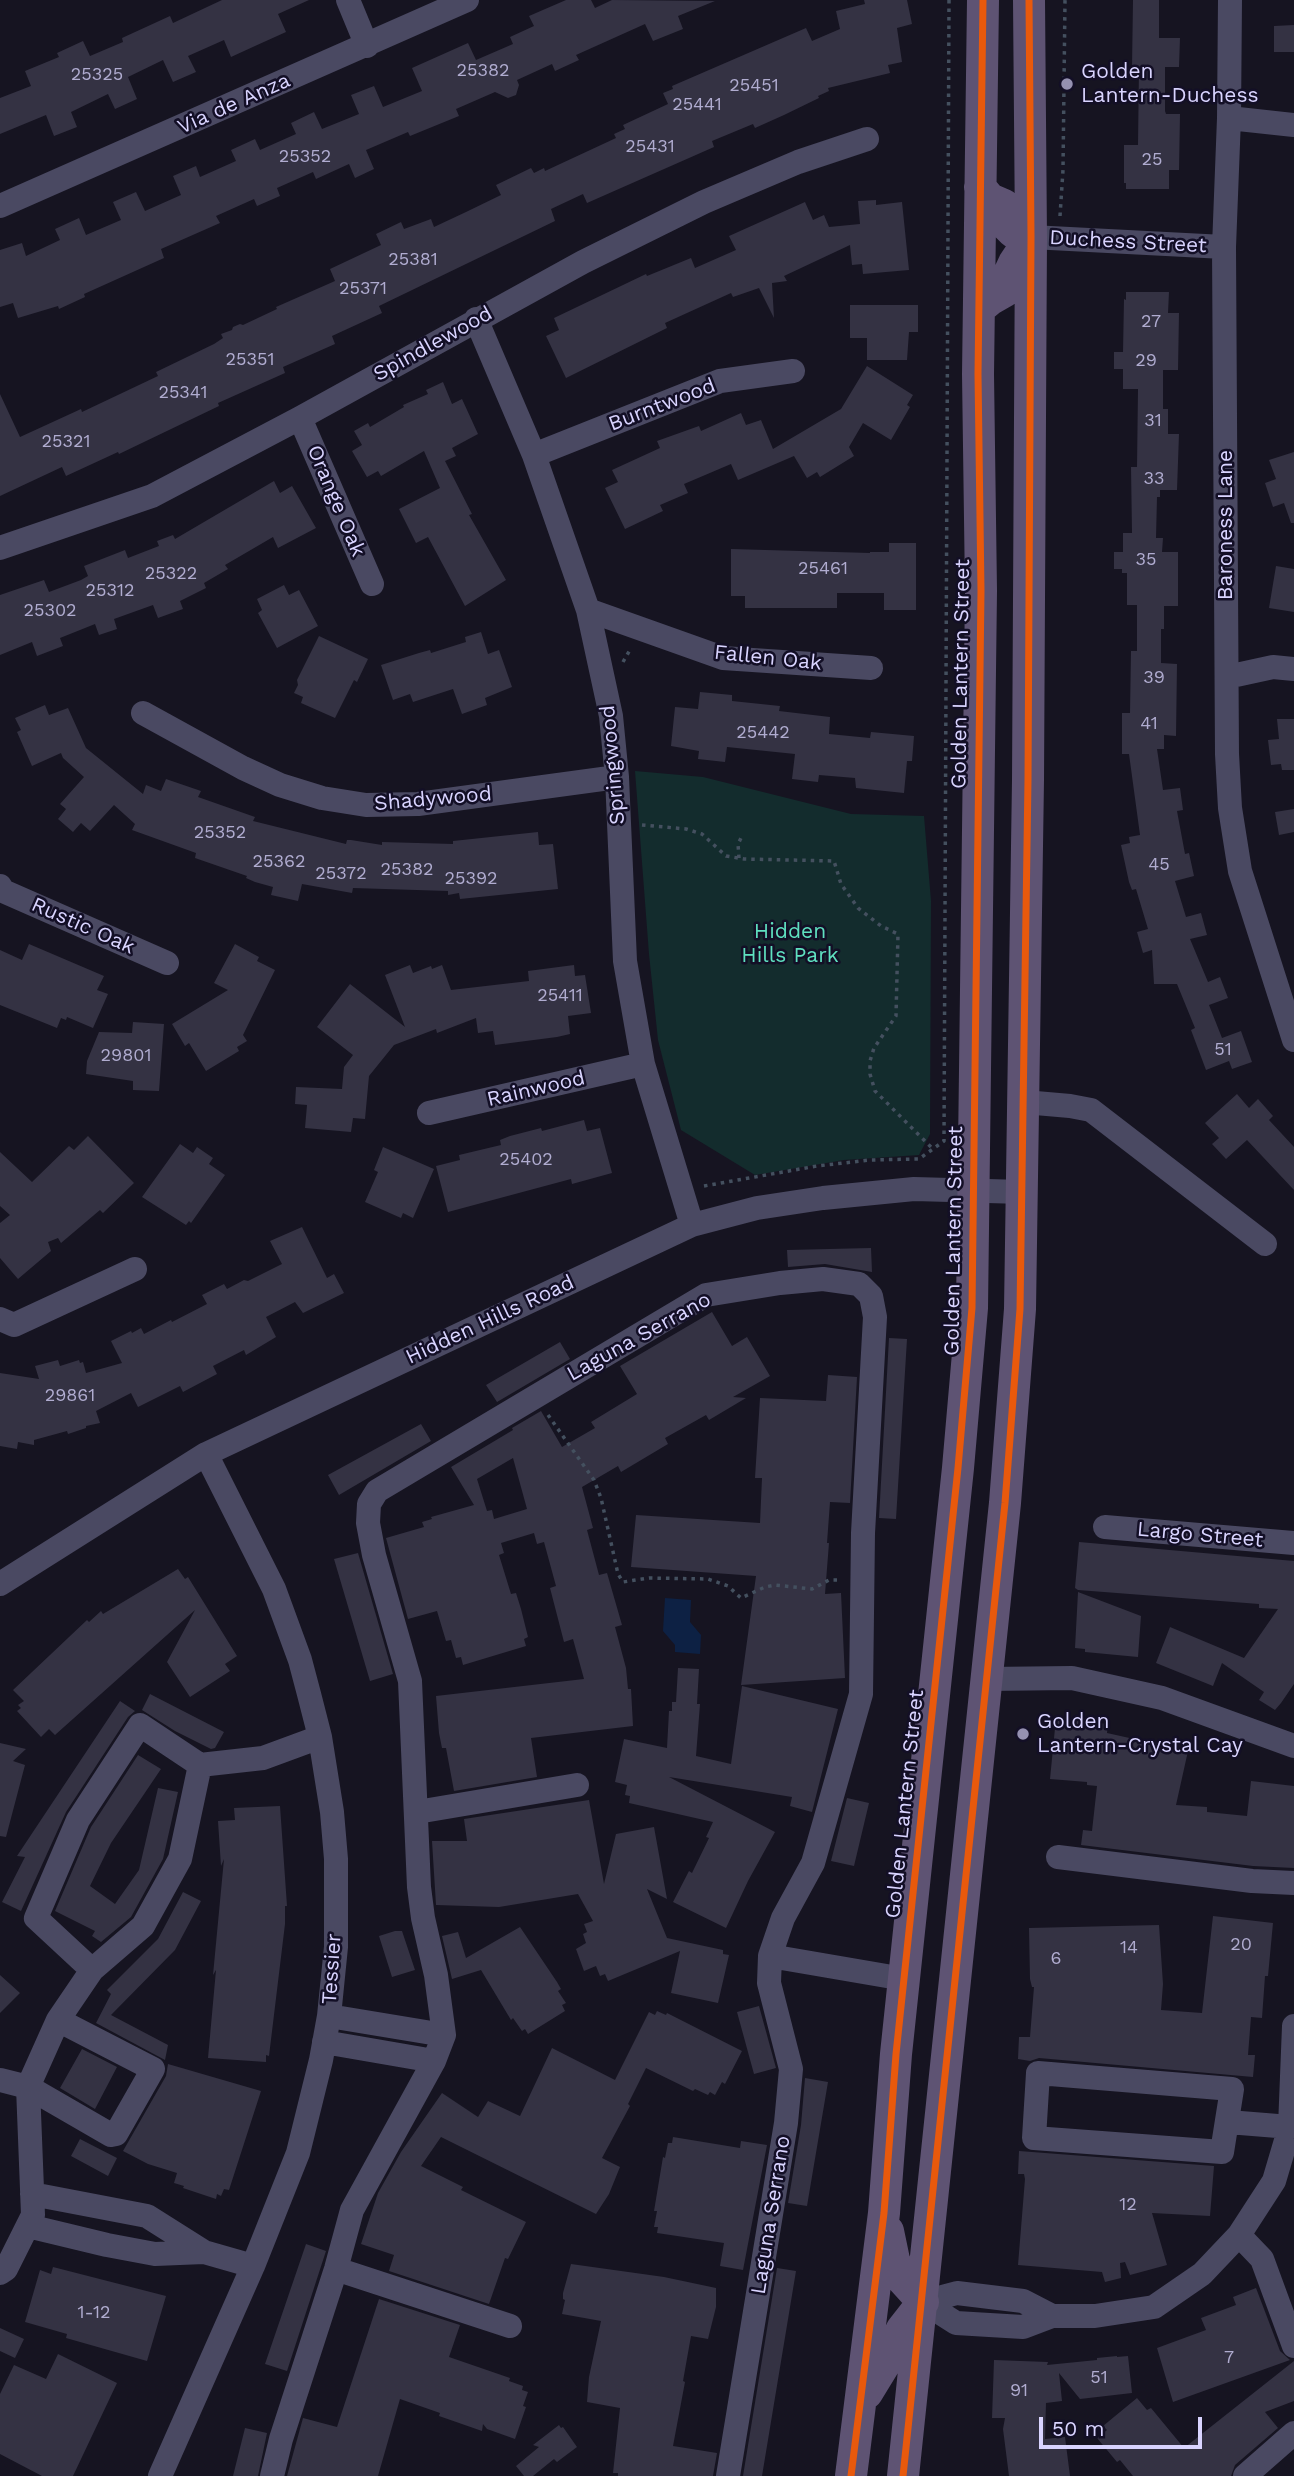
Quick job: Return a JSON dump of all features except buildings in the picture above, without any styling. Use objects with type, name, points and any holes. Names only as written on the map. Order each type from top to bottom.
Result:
[{"type":"main road","name":"Golden Lantern Street","points":[[851,2476],[884,2213],[896,2054],[972,1308],[981,591],[978,374],[983,0]]},
{"type":"main road","points":[[903,2476],[1005,1503],[1020,1309],[1045,238],[1029,0]]},
{"type":"main road","points":[[980,187],[990,199],[1004,205],[1007,226],[1013,232],[1045,238]]},
{"type":"main road","points":[[979,309],[1006,291],[1007,278],[1014,263],[1045,238]]},
{"type":"main road","points":[[884,2213],[894,2260],[902,2280],[923,2302]]},
{"type":"main road","points":[[862,2401],[889,2357],[902,2329],[923,2302]]},
{"type":"street","points":[[348,0],[366,46]]},
{"type":"street","name":"Via de Anza","points":[[0,206],[467,0]]},
{"type":"street","name":"Baroness Lane","points":[[1230,0],[1224,247],[1228,781],[1236,849],[1244,883],[1294,1040]]},
{"type":"street","points":[[1229,117],[1294,125]]},
{"type":"street","name":"Spindlewood","points":[[0,548],[152,496],[583,262],[704,202],[797,162],[867,139]]},
{"type":"street","name":"Duchess Street","points":[[1045,238],[1224,247]]},
{"type":"street","name":"Springwood","points":[[476,319],[534,455],[588,610],[611,716],[617,777],[625,961],[643,1064],[692,1225]]},
{"type":"street","name":"Burntwood","points":[[534,455],[720,381],[793,371]]},
{"type":"street","name":"Orange Oak","points":[[300,418],[372,584]]},
{"type":"street","name":"Fallen Oak","points":[[588,610],[723,658],[871,668]]},
{"type":"street","points":[[1227,677],[1273,667],[1294,669]]},
{"type":"street","name":"Shadywood","points":[[143,713],[243,768],[280,785],[322,798],[366,805],[418,804],[617,777]]},
{"type":"street","name":"Rustic Oak","points":[[1,891],[167,963]]},
{"type":"street","name":"Rainwood","points":[[429,1113],[643,1064]]},
{"type":"street","points":[[1024,1102],[1070,1105],[1091,1110],[1265,1244]]},
{"type":"street","name":"Hidden Hills Road","points":[[0,1584],[206,1454],[692,1225],[757,1208],[823,1198],[914,1189],[1023,1192]]},
{"type":"street","points":[[0,1320],[14,1325],[135,1269]]},
{"type":"street","name":"Laguna Serrano","points":[[272,2476],[352,2210],[434,2062],[444,2035],[436,1975],[422,1918],[419,1887],[410,1681],[374,1555],[368,1523],[369,1504],[377,1491],[706,1295],[823,1279],[859,1284],[871,1296],[875,1317],[863,1533],[861,1694],[813,1863],[783,1918],[770,1956],[769,1983],[791,2069],[786,2123],[728,2476]]},
{"type":"street","name":"Tessier","points":[[160,2476],[253,2266],[298,2153],[329,2016],[336,1947],[336,1859],[332,1812],[320,1737],[300,1660],[274,1589],[206,1454]]},
{"type":"street","name":"Largo Street","points":[[1105,1527],[1294,1543]]},
{"type":"street","points":[[987,1679],[1072,1678],[1162,1698],[1294,1746]]},
{"type":"street","points":[[92,1970],[36,1918],[78,1820],[140,1725],[200,1765],[263,1758],[320,1737]]},
{"type":"street","points":[[0,2273],[6,2269],[33,2215],[28,2087],[58,2020],[92,1970],[144,1926],[180,1859],[200,1765]]},
{"type":"street","points":[[417,1812],[578,1785]]},
{"type":"street","points":[[1058,1857],[1252,1881],[1294,1883]]},
{"type":"street","points":[[770,1956],[904,1979]]},
{"type":"street","points":[[329,2016],[444,2035]]},
{"type":"street","points":[[0,2080],[28,2087],[111,2135],[116,2134],[153,2070],[58,2020]]},
{"type":"street","points":[[923,2302],[956,2323],[1023,2327],[1052,2316],[1095,2316],[1154,2307],[1202,2274],[1239,2235],[1274,2181],[1290,2127],[1294,2026]]},
{"type":"street","points":[[324,2042],[434,2062]]},
{"type":"street","points":[[1038,2073],[1233,2089],[1228,2122],[1222,2152],[1034,2138],[1038,2073]]},
{"type":"street","points":[[1228,2122],[1290,2127]]},
{"type":"street","points":[[32,2194],[147,2217],[204,2252],[253,2266]]},
{"type":"street","points":[[27,2225],[155,2254],[204,2252]]},
{"type":"street","points":[[1239,2235],[1262,2259],[1294,2346]]},
{"type":"street","points":[[336,2269],[510,2326]]},
{"type":"street","points":[[1245,2476],[1294,2433]]},
{"type":"path","points":[[702,1186],[817,1166],[870,1160],[919,1159],[944,1141],[949,0]]},
{"type":"path","points":[[1045,238],[1063,170],[1065,0]]},
{"type":"path","points":[[622,665],[631,649]]},
{"type":"path","points":[[636,824],[702,834],[726,856],[834,860],[841,884],[858,908],[881,926],[898,934],[896,1016],[873,1048],[870,1074],[875,1091],[933,1149]]},
{"type":"path","points":[[739,858],[738,844],[741,838]]},
{"type":"path","points":[[531,1399],[556,1425],[594,1480],[601,1498],[618,1574],[623,1582],[649,1578],[708,1579],[728,1586],[741,1598],[775,1585],[812,1589],[829,1580],[863,1580]]},
{"type":"green space","name":"Hidden Hills Park","points":[[635,771],[703,777],[851,814],[924,816],[931,901],[930,1134],[919,1155],[844,1160],[755,1175],[681,1130],[658,1040]]},
{"type":"water","points":[[665,1598],[691,1600],[690,1622],[701,1635],[700,1654],[675,1652],[675,1645],[663,1631]]},
{"type":"cycle path","points":[[851,2476],[884,2213],[896,2054],[958,1468],[972,1308],[981,591],[978,374],[983,0]]},
{"type":"cycle path","points":[[903,2476],[1005,1503],[1020,1309],[1028,780],[1031,237],[1029,0]]},
{"type":"place","name":"Golden Lantern-Duchess","points":[[1067,84]]},
{"type":"place","name":"Golden Lantern-Crystal Cay","points":[[1023,1734]]}]
